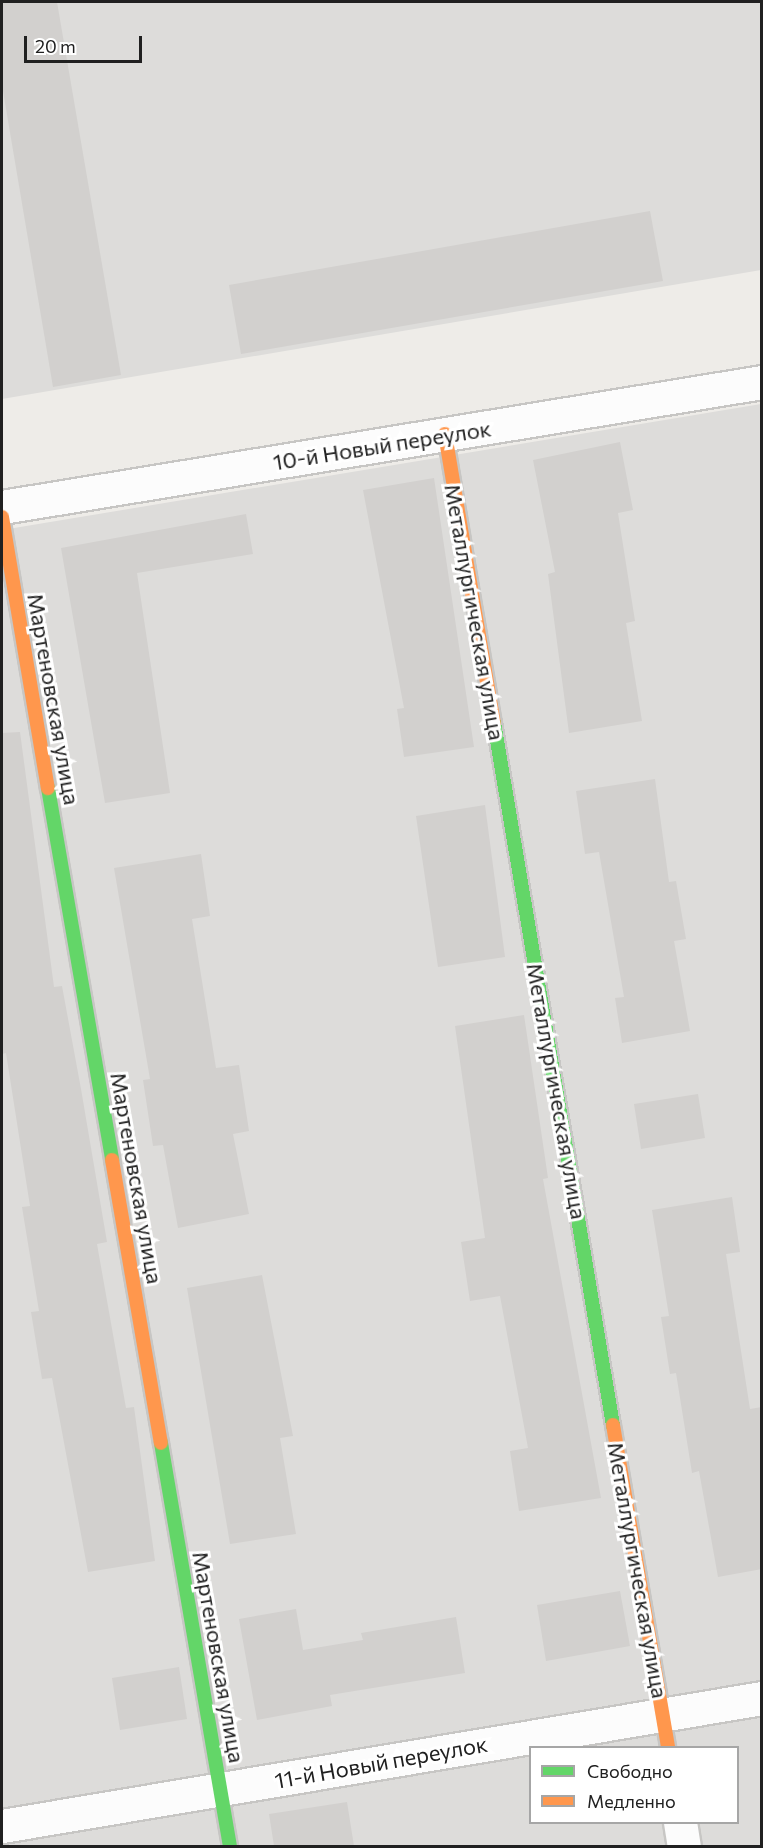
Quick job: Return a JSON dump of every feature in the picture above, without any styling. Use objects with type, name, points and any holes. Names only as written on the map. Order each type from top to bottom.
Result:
[{"type":"street","name":"10-й Новый переулок","points":[[2,507],[762,382]]},
{"type":"street","name":"Металлургическая улица","points":[[446,434],[668,1746]]},
{"type":"street","name":"Мартеновская улица","points":[[2,517],[230,1846]]},
{"type":"street","name":"11-й Новый переулок","points":[[2,1826],[762,1698]]},
{"type":"street","points":[[680,1824],[684,1846]]},
{"type":"shaded area","points":[[2,2],[761,2],[761,270],[2,399]]},
{"type":"shaded area","points":[[761,404],[761,1846],[2,1846],[2,530]]},
{"type":"building","points":[[2,2],[57,2],[121,375],[53,387],[2,85]]},
{"type":"building","points":[[650,211],[663,281],[241,354],[229,285]]},
{"type":"building","points":[[620,442],[633,510],[618,513],[635,621],[626,623],[642,721],[569,733],[548,574],[555,572],[533,460]]},
{"type":"building","points":[[434,478],[474,747],[404,757],[397,709],[404,708],[363,490]]},
{"type":"building","points":[[246,514],[253,554],[137,573],[170,793],[105,803],[61,548]]},
{"type":"building","points":[[20,732],[54,987],[62,986],[81,1089],[107,1242],[97,1244],[126,1408],[134,1407],[155,1561],[88,1572],[52,1378],[42,1379],[31,1312],[39,1311],[22,1207],[30,1206],[6,1053],[2,1054],[2,733]]},
{"type":"building","points":[[655,779],[669,882],[676,881],[686,939],[674,941],[690,1031],[622,1043],[615,998],[624,997],[599,852],[585,854],[576,791]]},
{"type":"building","points":[[485,805],[505,957],[438,967],[416,816]]},
{"type":"building","points":[[201,854],[210,916],[192,919],[216,1068],[239,1065],[249,1131],[233,1134],[249,1214],[178,1228],[163,1145],[153,1146],[143,1080],[150,1079],[114,868]]},
{"type":"building","points":[[524,1015],[548,1178],[543,1179],[601,1498],[519,1511],[510,1451],[528,1448],[500,1296],[470,1301],[461,1242],[485,1238],[455,1026]]},
{"type":"building","points":[[698,1094],[705,1138],[641,1149],[634,1104]]},
{"type":"building","points":[[732,1197],[740,1252],[726,1254],[750,1409],[762,1407],[762,1569],[718,1577],[699,1471],[692,1473],[676,1373],[670,1374],[661,1317],[669,1316],[652,1210]]},
{"type":"building","points":[[262,1275],[293,1436],[280,1438],[296,1534],[230,1544],[187,1288]]},
{"type":"building","points":[[620,1591],[630,1646],[546,1661],[537,1605]]},
{"type":"building","points":[[296,1609],[303,1650],[363,1640],[361,1633],[456,1617],[465,1673],[330,1695],[332,1706],[257,1720],[239,1619]]},
{"type":"building","points":[[179,1667],[187,1719],[120,1730],[112,1678]]},
{"type":"building","points":[[347,1802],[354,1846],[274,1846],[269,1814]]},
{"type":"traffic: fast","points":[[494,723],[613,1425]]},
{"type":"traffic: fast","points":[[48,788],[112,1160]]},
{"type":"traffic: fast","points":[[161,1443],[230,1846]]},
{"type":"traffic: slow","points":[[445,434],[494,723]]},
{"type":"traffic: slow","points":[[2,517],[48,788]]},
{"type":"traffic: slow","points":[[112,1160],[161,1443]]},
{"type":"traffic: slow","points":[[613,1425],[668,1746]]}]
